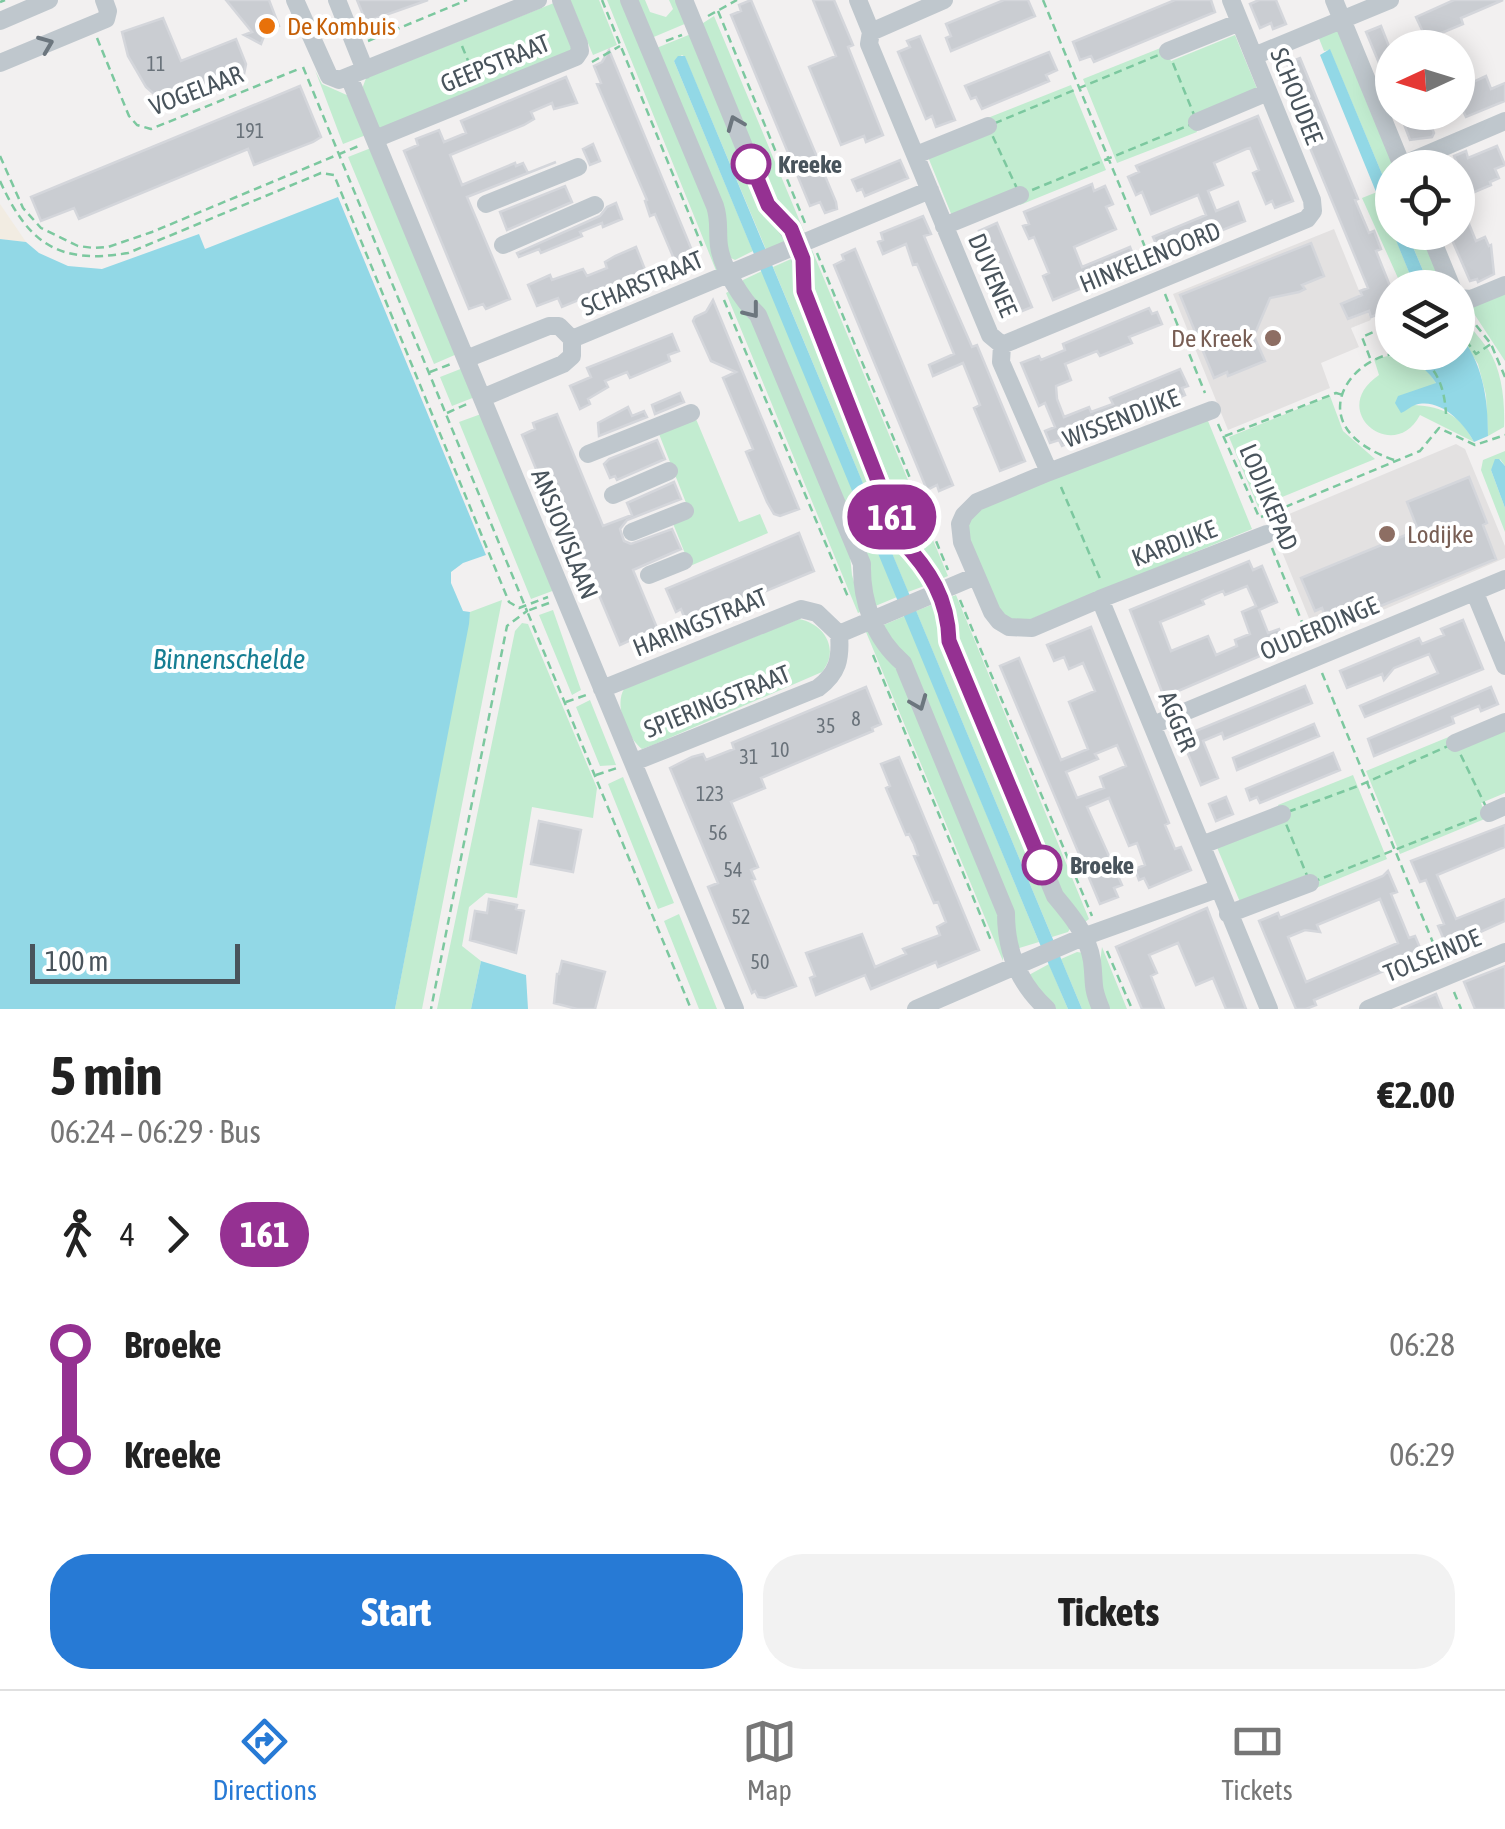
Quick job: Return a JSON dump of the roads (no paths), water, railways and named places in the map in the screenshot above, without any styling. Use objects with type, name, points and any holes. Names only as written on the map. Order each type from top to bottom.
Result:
[{"type":"street","points":[[0,21],[49,0]]},
{"type":"street","points":[[0,63],[94,30],[106,19],[104,0]]},
{"type":"street","points":[[294,0],[312,64],[340,80],[538,0]]},
{"type":"street","name":"ANSJOVISLAAN","points":[[337,0],[356,46],[357,74],[375,139],[735,1009]]},
{"type":"street","name":"GEEPSTRAAT","points":[[375,139],[576,56],[579,44],[560,0]]},
{"type":"street","points":[[629,0],[715,206],[721,224],[723,276],[758,315],[862,564],[866,622],[902,663],[1006,913],[1009,969],[1046,1009]]},
{"type":"street","points":[[684,0],[768,205],[804,243],[804,291],[901,540],[946,588],[949,641],[1054,896],[1090,934],[1091,985],[1101,1009]]},
{"type":"street","name":"DUVENEE","points":[[858,0],[871,32],[870,44],[944,226],[990,336],[1002,345],[1001,362],[1052,471]]},
{"type":"street","points":[[871,32],[944,0]]},
{"type":"street","name":"SCHOUDEE","points":[[1231,0],[1312,200],[1313,211]]},
{"type":"street","points":[[1334,0],[1395,150]]},
{"type":"street","points":[[1254,56],[1390,0]]},
{"type":"street","points":[[1168,51],[1240,22]]},
{"type":"street","points":[[1197,122],[1268,92]]},
{"type":"street","points":[[1439,150],[1505,122]]},
{"type":"street","points":[[916,155],[988,126]]},
{"type":"street","points":[[486,204],[578,167]]},
{"type":"street","points":[[723,276],[930,190]]},
{"type":"street","points":[[944,226],[1020,195]]},
{"type":"street","points":[[503,245],[595,205]]},
{"type":"street","name":"HINKELENOORD","points":[[1002,345],[1307,219],[1313,211]]},
{"type":"street","name":"SCHARSTRAAT","points":[[572,339],[723,276]]},
{"type":"street","points":[[1475,292],[1505,286]]},
{"type":"street","name":"SCHARSTRAAT","points":[[466,359],[549,326],[559,326],[572,339],[572,356],[563,364],[482,398]]},
{"type":"street","name":"WISSENDIJKE","points":[[1052,471],[1212,410]]},
{"type":"street","points":[[588,454],[691,413]]},
{"type":"street","points":[[613,496],[668,471]]},
{"type":"street","points":[[1052,471],[977,502],[964,515],[960,533],[976,576],[999,620],[1020,629],[1032,628],[1104,598]]},
{"type":"street","points":[[632,532],[685,511]]},
{"type":"street","name":"KARDIJKE","points":[[1104,598],[1263,526]]},
{"type":"street","points":[[650,575],[684,561]]},
{"type":"street","points":[[840,634],[976,576]]},
{"type":"street","name":"OUDERDINGE","points":[[1153,725],[1505,579]]},
{"type":"street","points":[[1471,594],[1505,666]]},
{"type":"street","name":"AGGER","points":[[1104,598],[1217,889],[1269,1009]]},
{"type":"street","name":"HARINGSTRAAT","points":[[602,688],[800,609],[817,613],[840,634]]},
{"type":"street","name":"SPIERINGSTRAAT","points":[[634,762],[818,688],[838,667],[840,634]]},
{"type":"street","points":[[1455,742],[1505,722]]},
{"type":"street","points":[[1202,845],[1282,814]]},
{"type":"street","points":[[1228,914],[1310,883]]},
{"type":"street","points":[[916,1009],[1090,934],[1217,889]]},
{"type":"street","name":"TOLSEINDE","points":[[1375,1008],[1505,952]]},
{"type":"water","points":[[1330,49],[1375,157],[1375,189],[1320,55]]},
{"type":"water","points":[[685,56],[1082,1009],[1068,1009],[1039,942],[674,61]]},
{"type":"water","name":"Binnenschelde","points":[[338,197],[486,555],[451,572],[451,583],[463,611],[470,612],[469,624],[395,1009],[0,1009],[0,239],[26,242],[39,253],[68,266],[102,269],[199,234],[205,249]]},
{"type":"water","points":[[1400,250],[1414,250],[1423,270],[1408,270]]},
{"type":"water","points":[[1475,361],[1485,394],[1488,436],[1474,442],[1458,420],[1433,405],[1415,405],[1401,413],[1395,403],[1398,396],[1436,383],[1425,370],[1475,370]]},
{"type":"water","points":[[1495,459],[1505,466],[1505,508],[1491,470]]},
{"type":"water","points":[[481,961],[526,975],[528,1009],[471,1009]]},
{"type":"place","name":"De Kombuis","points":[[267,26]]},
{"type":"place","name":"Kreeke","points":[[751,164]]},
{"type":"place","name":"De Kreek","points":[[1273,338]]},
{"type":"place","name":"Lodijke","points":[[1387,534]]},
{"type":"place","name":"Broeke","points":[[1042,865]]}]
